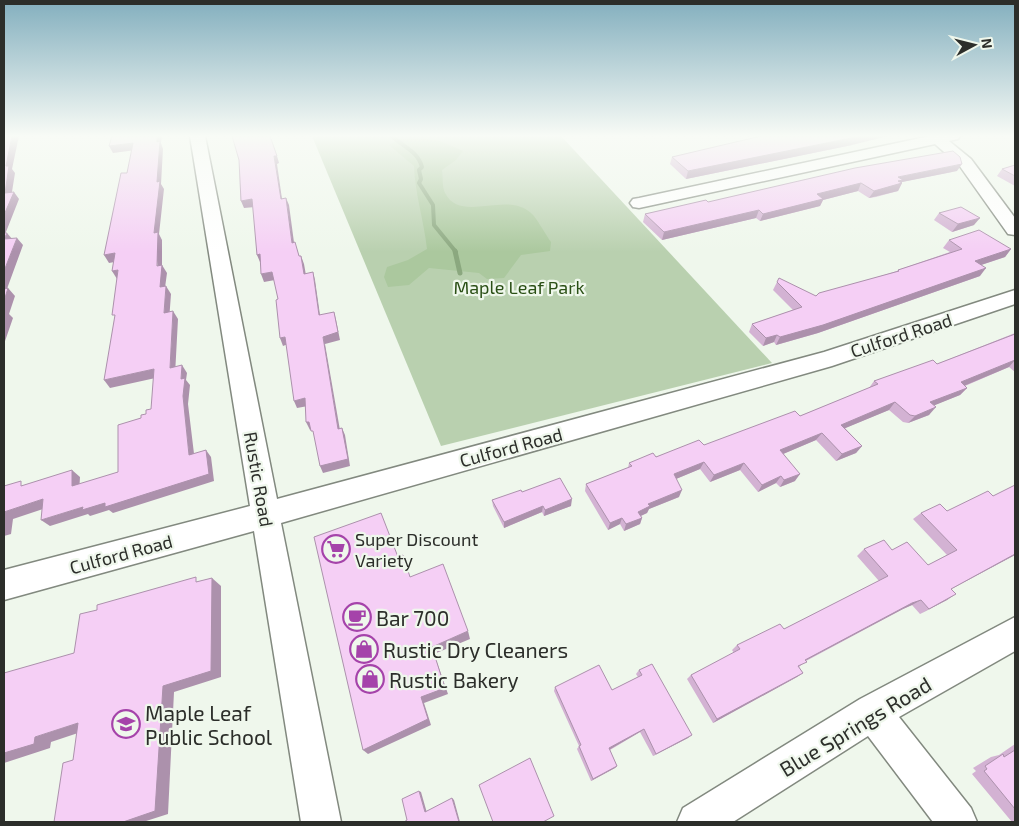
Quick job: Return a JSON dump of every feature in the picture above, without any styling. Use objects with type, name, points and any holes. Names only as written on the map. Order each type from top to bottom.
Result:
[{"type":"street","name":"Rustic Road","points":[[203,175],[321,822]]},
{"type":"street","points":[[639,203],[770,175]]},
{"type":"street","points":[[974,175],[1015,230]]},
{"type":"street","name":"Culford Road","points":[[4,585],[266,515],[824,360],[884,342],[1015,297]]},
{"type":"street","name":"Blue Springs Road","points":[[697,822],[873,712],[1015,633]]},
{"type":"street","points":[[873,712],[957,822]]},
{"type":"green space","name":"Maple Leaf Park","points":[[328,175],[597,175],[772,363],[441,446]]},
{"type":"green space","points":[[415,175],[442,175],[444,191],[452,202],[462,206],[473,207],[509,205],[521,207],[531,213],[538,222],[551,242],[550,251],[521,255],[504,278],[487,279],[479,273],[429,268],[409,285],[388,287],[384,277],[387,267],[408,260],[427,249]]},
{"type":"building","points":[[4,175],[8,175],[5,193],[14,192],[4,215]]},
{"type":"building","points":[[121,175],[158,175],[157,182],[160,181],[154,233],[158,232],[157,266],[162,265],[160,287],[166,286],[164,313],[173,311],[170,368],[182,365],[181,379],[185,378],[183,396],[189,455],[206,450],[209,474],[105,507],[105,503],[82,510],[83,507],[41,520],[43,499],[4,512],[4,486],[21,481],[21,486],[72,470],[72,486],[118,472],[118,425],[141,418],[141,415],[146,414],[146,410],[151,409],[154,369],[104,380],[115,315],[112,315],[118,270],[112,271],[115,253],[104,255]]},
{"type":"building","points":[[240,175],[277,175],[281,199],[286,198],[292,243],[295,242],[299,256],[301,256],[304,274],[313,272],[319,315],[334,312],[338,332],[323,337],[338,429],[342,428],[348,459],[320,466],[313,431],[311,431],[309,422],[306,422],[305,398],[294,401],[285,337],[280,338],[276,300],[278,299],[272,272],[261,274],[260,254],[257,255],[252,199],[241,201]]},
{"type":"building","points":[[827,175],[910,175],[898,177],[903,180],[898,181],[902,183],[874,191],[861,183],[817,194],[823,199],[763,214],[759,210],[664,232],[645,214],[706,200],[708,202]]},
{"type":"building","points":[[961,207],[980,218],[958,224],[939,213]]},
{"type":"building","points":[[979,230],[1011,249],[975,261],[986,268],[823,325],[780,337],[777,335],[766,338],[752,324],[802,307],[777,282],[779,278],[816,296],[819,293],[899,271],[962,249],[949,240]]},
{"type":"building","points":[[17,238],[4,271],[4,239]]},
{"type":"building","points":[[8,288],[4,301],[4,289]]},
{"type":"building","points":[[1015,334],[1015,360],[961,382],[967,388],[930,402],[936,407],[915,416],[910,415],[895,402],[841,425],[862,446],[842,454],[822,433],[780,450],[800,474],[784,480],[781,476],[762,485],[744,463],[714,475],[704,462],[674,474],[682,490],[648,504],[650,506],[638,512],[642,518],[626,524],[622,518],[610,523],[586,484],[632,466],[629,463],[653,453],[656,457],[699,440],[704,445],[795,411],[800,416],[878,384],[874,381],[933,360],[937,364]]},
{"type":"building","points":[[560,478],[572,499],[545,510],[543,506],[504,522],[492,500],[521,490],[522,492]]},
{"type":"building","points":[[1015,485],[1015,554],[951,589],[956,594],[929,609],[921,600],[912,603],[805,660],[807,662],[798,666],[803,673],[717,719],[691,675],[740,649],[737,645],[780,624],[784,629],[888,576],[864,549],[884,540],[892,550],[907,542],[928,565],[957,550],[921,513],[940,504],[947,511],[988,491],[993,496]]},
{"type":"building","points":[[381,513],[398,557],[403,555],[410,577],[443,564],[468,631],[432,647],[445,688],[421,697],[428,719],[363,750],[314,537]]},
{"type":"building","points":[[196,577],[196,582],[212,578],[211,671],[163,686],[155,811],[123,822],[54,822],[63,763],[73,760],[78,723],[35,737],[34,744],[4,753],[4,673],[74,653],[80,614],[97,610],[97,605]]},
{"type":"building","points":[[652,664],[692,735],[656,754],[644,729],[609,748],[617,766],[593,779],[579,746],[581,745],[555,687],[599,665],[612,690],[642,675],[639,670]]},
{"type":"building","points":[[1015,750],[1015,809],[984,771],[987,769],[985,766],[1003,754],[1004,757]]},
{"type":"building","points":[[530,758],[554,816],[543,822],[493,822],[479,785]]},
{"type":"building","points":[[419,791],[425,812],[452,798],[459,822],[404,822],[407,820],[402,799]]},
{"type":"waterway","points":[[420,175],[421,179],[419,183],[433,205],[434,225],[456,252]]},
{"type":"waterway","points":[[455,251],[460,273]]},
{"type":"place","name":"Super Discount Variety","points":[[336,549]]},
{"type":"place","name":"Bar 700","points":[[357,617]]},
{"type":"place","name":"Rustic Dry Cleaners","points":[[364,649]]},
{"type":"place","name":"Rustic Bakery","points":[[370,679]]},
{"type":"place","name":"Maple Leaf Public School","points":[[126,724]]}]
